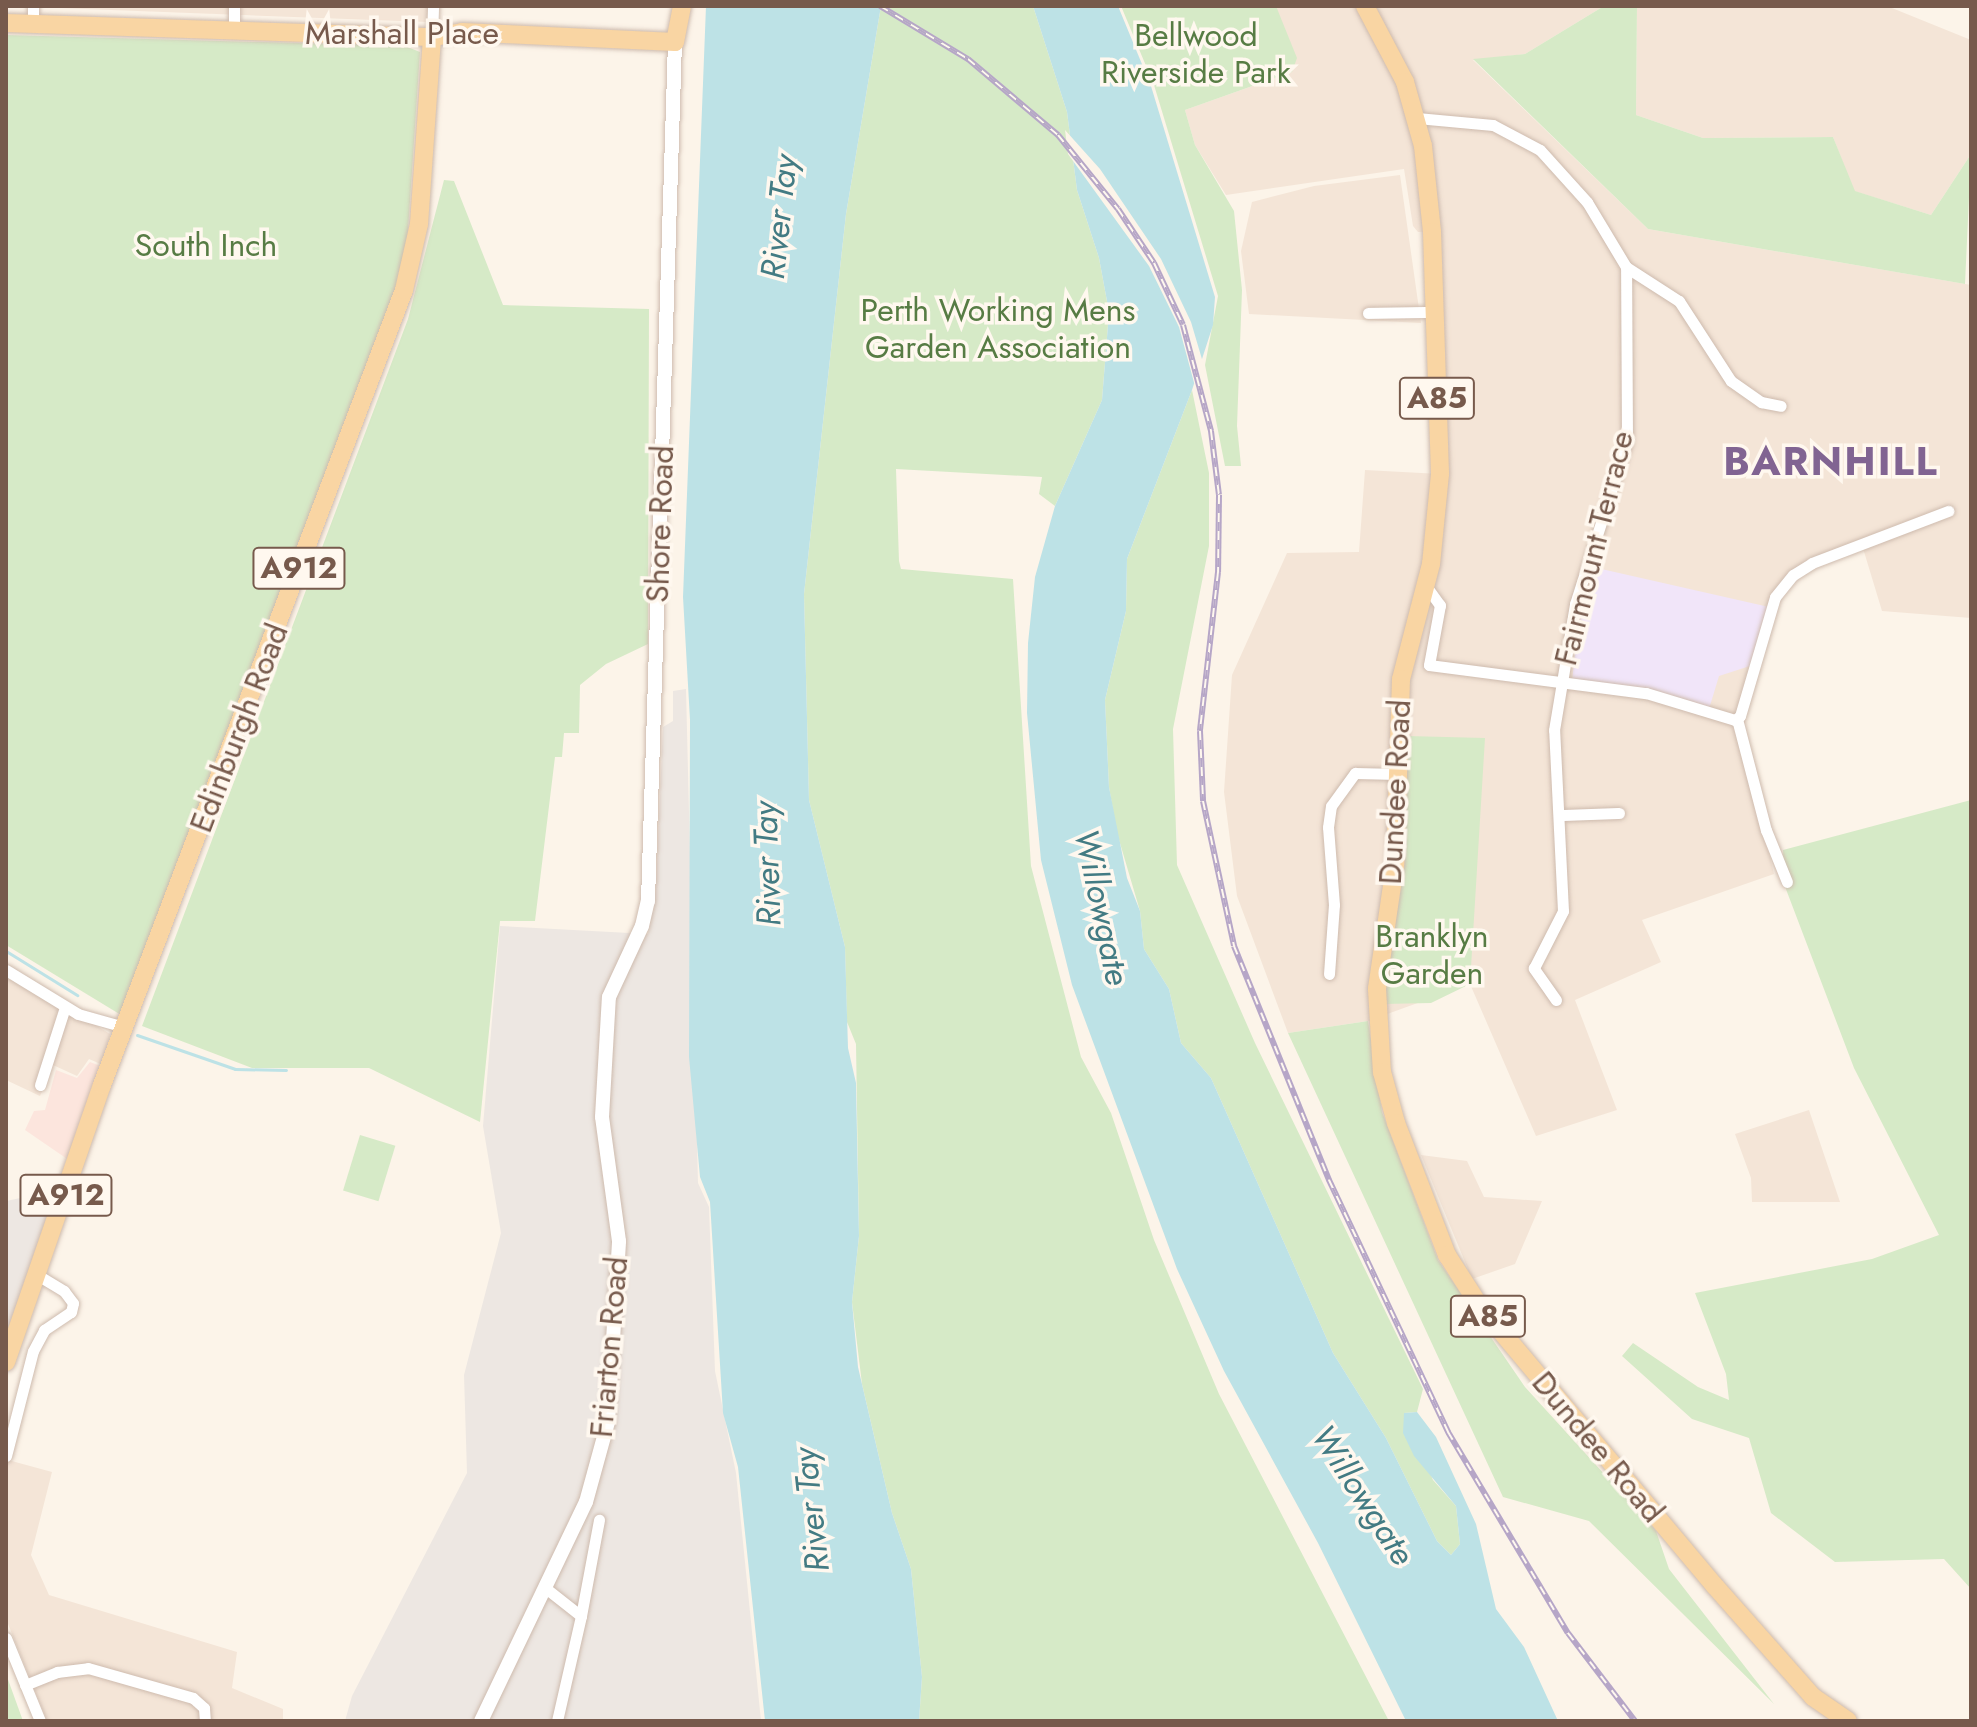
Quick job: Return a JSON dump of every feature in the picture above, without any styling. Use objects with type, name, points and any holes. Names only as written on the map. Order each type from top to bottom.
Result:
[{"type":"main road","points":[[675,42],[682,6]]},
{"type":"main road","name":"Dundee Road","points":[[1365,6],[1405,82],[1417,118],[1429,185],[1440,474],[1426,586],[1401,679],[1395,865],[1377,989],[1382,1072],[1447,1255],[1479,1305],[1714,1585],[1813,1697],[1848,1721]]},
{"type":"main road","name":"Marshall Place","points":[[6,23],[33,15],[234,30],[432,37],[462,32],[675,42]]},
{"type":"main road","name":"Edinburgh Road","points":[[6,1362],[9,1342],[37,1275],[124,1027],[404,290],[419,224],[432,37]]},
{"type":"street","points":[[234,6],[234,30]]},
{"type":"street","points":[[432,37],[433,6]]},
{"type":"street","name":"Shore Road","points":[[609,997],[642,926],[648,901],[675,42]]},
{"type":"street","points":[[1417,118],[1493,125],[1540,150],[1587,202],[1626,267],[1679,301],[1731,381],[1761,402],[1781,406]]},
{"type":"street","name":"Fairmount Terrace","points":[[1556,1000],[1534,968],[1563,911],[1562,815],[1554,730],[1575,604],[1627,441],[1626,267]]},
{"type":"street","points":[[1368,313],[1435,312]]},
{"type":"street","points":[[1787,882],[1766,830],[1737,719],[1775,597],[1793,575],[1812,563],[1948,511]]},
{"type":"street","points":[[1426,586],[1440,605],[1429,665],[1646,693],[1737,719]]},
{"type":"street","points":[[1329,974],[1334,905],[1328,827],[1331,806],[1355,773],[1398,774]]},
{"type":"street","points":[[1562,815],[1619,813]]},
{"type":"street","points":[[6,970],[65,1007],[124,1027]]},
{"type":"street","name":"Friarton Road","points":[[481,1721],[548,1590],[586,1502],[608,1422],[619,1241],[602,1117],[609,997]]},
{"type":"street","points":[[40,1085],[65,1007]]},
{"type":"street","points":[[6,1456],[33,1351],[44,1330],[71,1312],[73,1303],[64,1291],[37,1275]]},
{"type":"street","points":[[557,1721],[599,1520]]},
{"type":"street","points":[[548,1590],[581,1616]]},
{"type":"street","points":[[6,1638],[40,1721]]},
{"type":"street","points":[[25,1685],[57,1672],[88,1668],[193,1698],[204,1708],[205,1721]]},
{"type":"shaded area","points":[[6,6],[428,6],[428,22]]},
{"type":"shaded area","points":[[1276,6],[1604,6],[1525,54],[1473,60],[1648,229],[1971,285],[1971,618],[1882,611],[1862,545],[1812,563],[1775,597],[1742,734],[1774,874],[1642,920],[1661,962],[1575,1000],[1617,1110],[1536,1136],[1470,984],[1368,1021],[1288,1033],[1237,896],[1224,792],[1232,675],[1287,553],[1359,552],[1365,470],[1440,474],[1432,232],[1418,232],[1413,226],[1404,169],[1226,195],[1195,145],[1185,110],[1292,72]]},
{"type":"shaded area","points":[[1637,6],[1887,6],[1971,40],[1971,154],[1931,215],[1854,191],[1833,137],[1703,138],[1636,115]]},
{"type":"shaded area","points":[[1400,175],[1421,323],[1249,314],[1241,251],[1252,202],[1314,186]]},
{"type":"shaded area","points":[[1597,568],[1769,607],[1753,665],[1719,676],[1709,709],[1572,681],[1578,626]]},
{"type":"shaded area","points":[[686,689],[698,1183],[709,1207],[715,1371],[736,1473],[761,1721],[345,1721],[352,1696],[467,1473],[464,1375],[501,1233],[483,1126],[500,926],[648,934],[656,889],[663,727],[673,721],[673,691]]},
{"type":"shaded area","points":[[6,971],[110,1034],[103,1065],[89,1059],[77,1076],[53,1065],[40,1096],[6,1080]]},
{"type":"shaded area","points":[[90,1062],[103,1067],[73,1163],[25,1130],[34,1111],[45,1110],[56,1070],[77,1078]]},
{"type":"shaded area","points":[[1809,1110],[1840,1202],[1752,1202],[1751,1178],[1735,1134]]},
{"type":"shaded area","points":[[1421,1155],[1467,1161],[1484,1197],[1542,1201],[1515,1264],[1472,1279]]},
{"type":"shaded area","points":[[40,1194],[56,1204],[6,1339],[6,1201]]},
{"type":"shaded area","points":[[8,1460],[52,1472],[31,1555],[49,1595],[237,1652],[232,1688],[283,1709],[283,1721],[47,1721],[6,1619]]},
{"type":"green space","name":"Perth Working Mens Garden Association","points":[[881,6],[1033,6],[1067,112],[1077,190],[1099,258],[1109,312],[1102,400],[1055,506],[1039,494],[1042,477],[896,469],[899,561],[901,569],[1013,579],[1031,866],[1081,1057],[1111,1113],[1154,1240],[1219,1394],[1389,1721],[919,1721],[922,1677],[911,1569],[892,1513],[862,1384],[852,1302],[859,1236],[856,1044],[847,1022],[845,947],[809,800],[804,594],[846,214]]},
{"type":"green space","name":"Bellwood Riverside Park","points":[[1121,6],[1276,6],[1297,58],[1292,72],[1185,110],[1195,145],[1234,211],[1242,290],[1237,426],[1241,466],[1225,466],[1205,365],[1218,296],[1154,85]]},
{"type":"green space","points":[[1604,6],[1637,6],[1636,115],[1703,138],[1833,137],[1855,191],[1931,215],[1971,154],[1965,284],[1648,229],[1473,59],[1525,54]]},
{"type":"green space","name":"South Inch","points":[[6,35],[405,46],[420,52],[404,290],[121,1015],[6,945]]},
{"type":"green space","points":[[444,180],[454,181],[503,305],[649,309],[648,644],[606,664],[580,685],[579,733],[564,733],[562,757],[555,757],[535,921],[500,921],[480,1122],[369,1068],[252,1068],[142,1026],[408,319]]},
{"type":"green space","points":[[1192,390],[1209,473],[1209,546],[1173,729],[1177,865],[1255,1043],[1423,1389],[1417,1412],[1404,1413],[1433,1480],[1456,1506],[1460,1544],[1451,1555],[1437,1541],[1386,1438],[1333,1353],[1211,1078],[1181,1043],[1169,989],[1144,949],[1140,911],[1117,833],[1109,787],[1105,700],[1126,611],[1127,559]]},
{"type":"green space","name":"Branklyn Garden","points":[[1407,736],[1485,738],[1470,984],[1431,1003],[1382,1004],[1405,863]]},
{"type":"green space","points":[[1971,800],[1971,1589],[1944,1559],[1835,1562],[1771,1513],[1749,1438],[1692,1419],[1622,1356],[1633,1343],[1698,1387],[1729,1400],[1726,1374],[1695,1293],[1872,1259],[1939,1235],[1854,1068],[1784,884],[1783,850]]},
{"type":"green space","points":[[1368,1021],[1382,1112],[1438,1260],[1525,1387],[1656,1531],[1669,1569],[1774,1704],[1589,1521],[1503,1497],[1288,1033]]},
{"type":"green space","points":[[360,1135],[395,1146],[378,1201],[343,1190]]},
{"type":"green space","points":[[6,1674],[23,1721],[6,1721]]},
{"type":"water","name":"River Tay","points":[[706,6],[881,6],[846,214],[804,594],[809,800],[845,947],[848,1048],[856,1083],[859,1236],[852,1302],[858,1367],[892,1513],[911,1569],[922,1677],[919,1721],[765,1721],[738,1467],[723,1413],[710,1202],[700,1177],[689,1057],[690,720],[683,597]]},
{"type":"water","name":"Willowgate","points":[[1033,6],[1118,6],[1151,86],[1215,297],[1213,325],[1192,390],[1127,559],[1126,611],[1105,700],[1109,787],[1127,878],[1140,911],[1144,949],[1169,989],[1181,1043],[1211,1078],[1333,1353],[1386,1438],[1437,1541],[1451,1555],[1460,1544],[1456,1506],[1414,1456],[1403,1433],[1404,1413],[1417,1412],[1436,1437],[1476,1524],[1496,1609],[1524,1647],[1558,1721],[1406,1721],[1318,1543],[1224,1371],[1177,1269],[1072,985],[1041,860],[1027,713],[1028,643],[1035,577],[1055,506],[1102,400],[1109,312],[1099,258],[1077,190],[1067,112]]},
{"type":"pier","points":[[1065,130],[1100,169],[1161,259],[1191,322],[1204,366],[1196,390],[1179,327],[1149,266],[1068,154]]},
{"type":"waterway","points":[[6,951],[77,995]]},
{"type":"waterway","points":[[137,1035],[235,1069],[286,1070]]},
{"type":"railway","points":[[880,6],[968,59],[1058,135],[1118,209],[1154,263],[1183,325],[1211,431],[1219,495],[1218,572],[1200,731],[1203,801],[1234,946],[1329,1180],[1448,1432],[1568,1633],[1635,1721]]},
{"type":"district","name":"BARNHILL","points":[[1831,461]]}]
